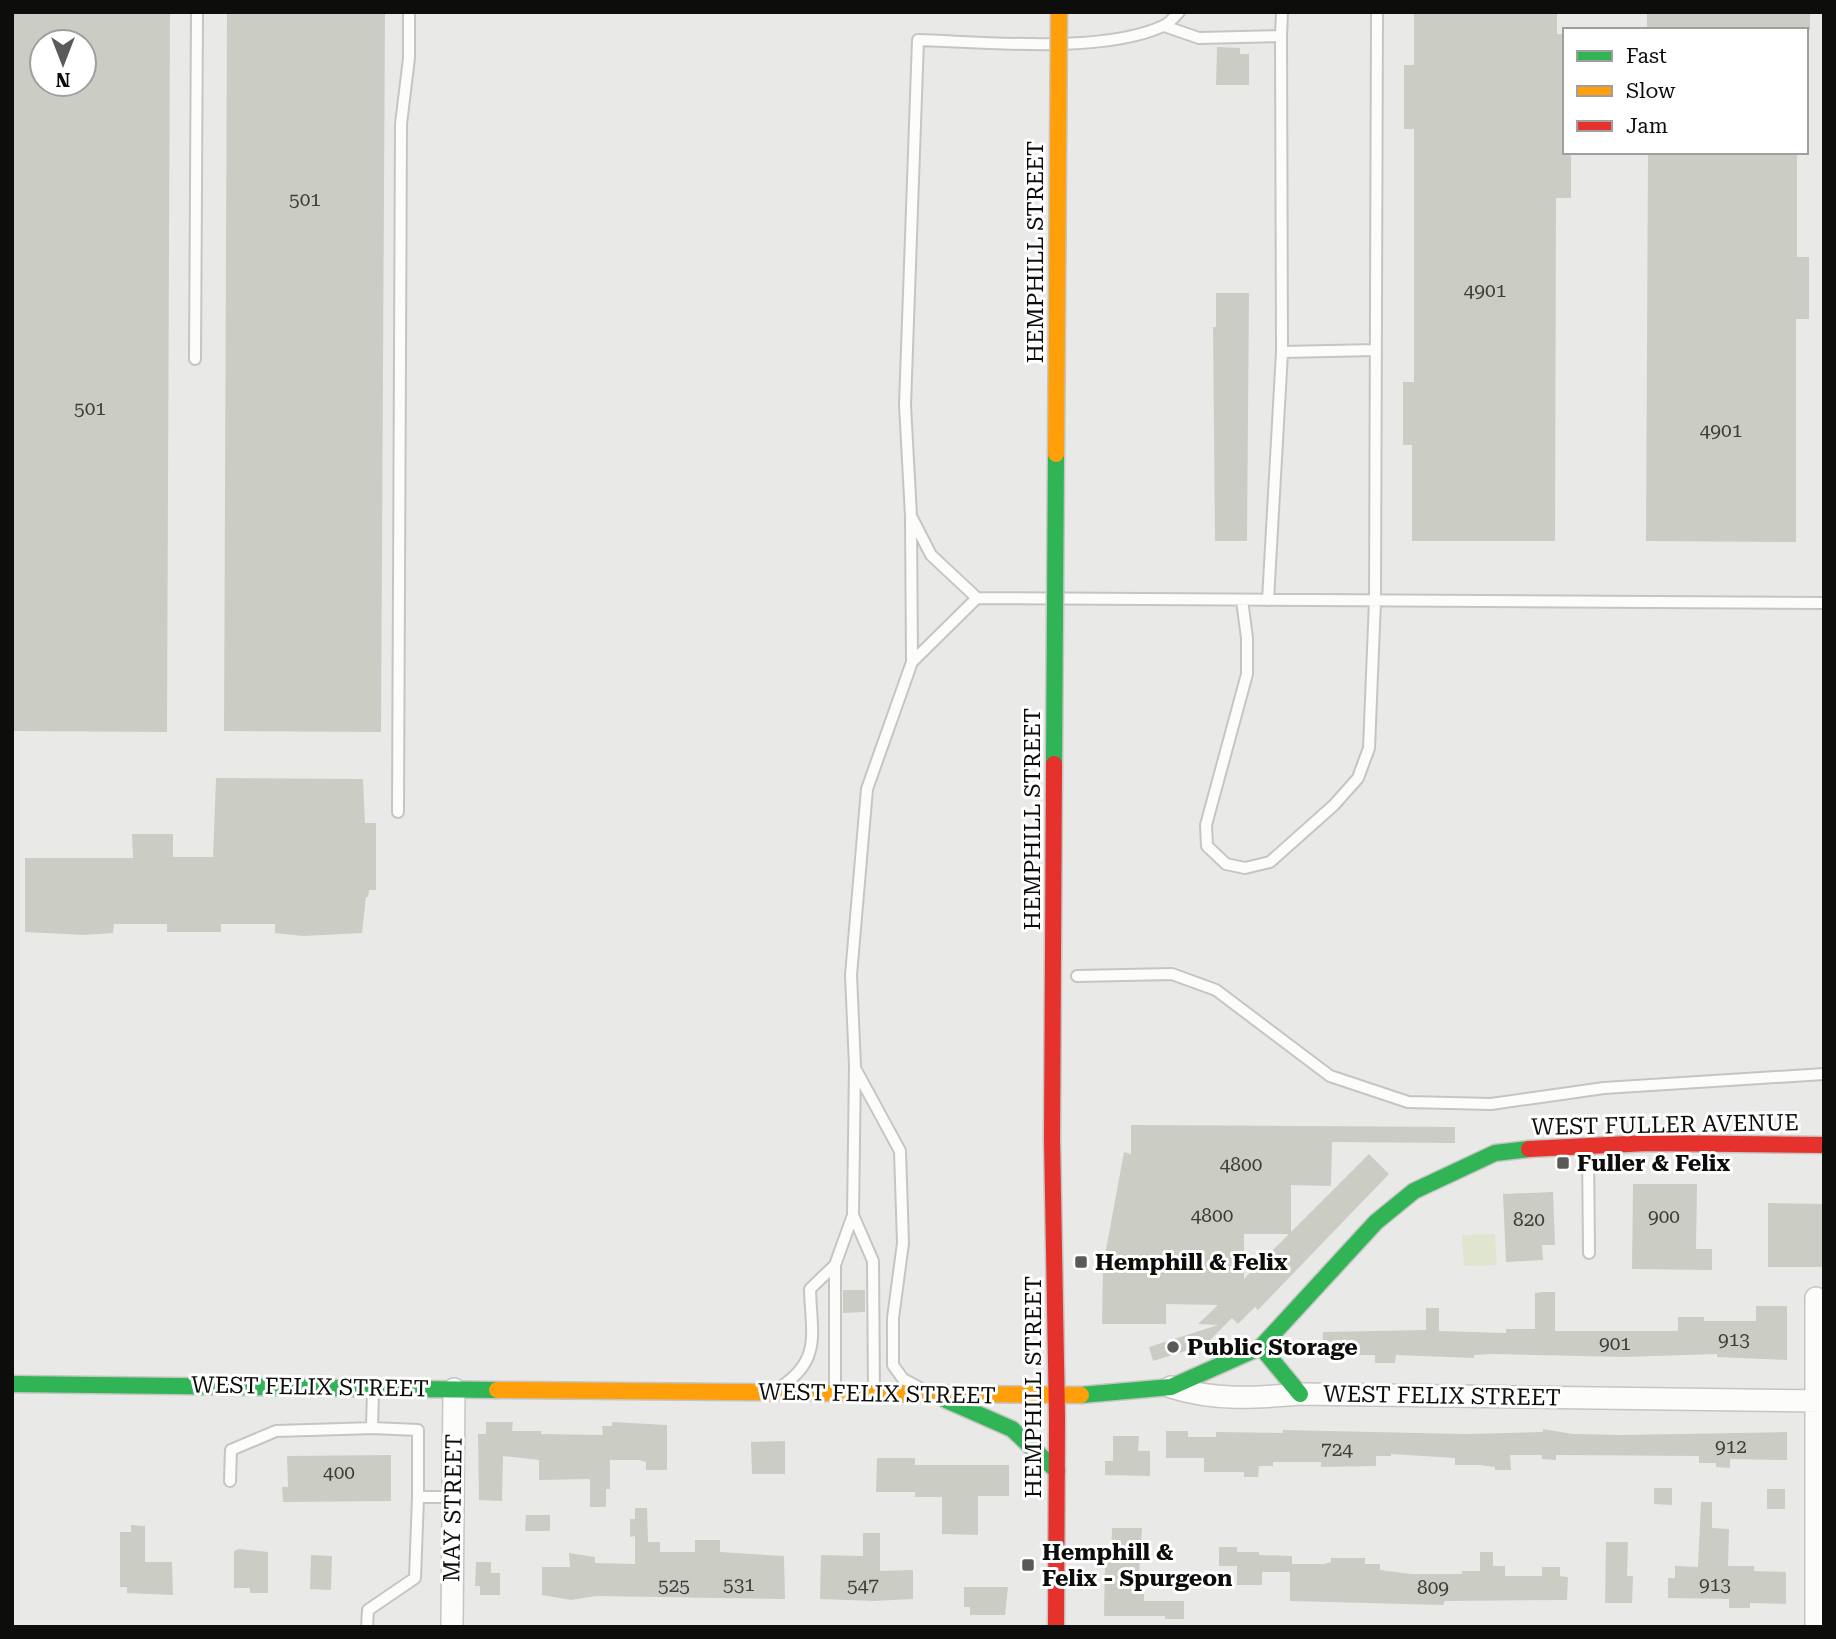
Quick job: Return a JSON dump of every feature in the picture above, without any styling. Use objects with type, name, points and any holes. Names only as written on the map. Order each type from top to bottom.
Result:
[{"type":"street","name":"HEMPHILL STREET","points":[[1056,1627],[1057,1397],[1052,1139],[1059,12]]},
{"type":"street","name":"WEST FULLER AVENUE","points":[[1171,1387],[1261,1346],[1376,1223],[1414,1191],[1495,1153],[1588,1144],[1824,1145]]},
{"type":"street","points":[[1816,1298],[1820,1401],[1820,1521],[1816,1627]]},
{"type":"street","points":[[1261,1346],[1300,1394]]},
{"type":"street","name":"WEST FELIX STREET","points":[[12,1384],[1057,1397],[1171,1387],[1200,1396],[1238,1399],[1300,1394],[1820,1401]]},
{"type":"street","name":"MAY STREET","points":[[452,1627],[454,1389]]},
{"type":"street","points":[[933,1395],[1012,1429],[1057,1471]]},
{"type":"lane","points":[[195,359],[197,12]]},
{"type":"lane","points":[[398,812],[401,124],[409,58],[409,12]]},
{"type":"lane","points":[[835,1393],[835,1265],[853,1215],[855,1066],[851,975],[867,789],[912,662],[911,516],[905,404],[918,40],[1071,43],[1126,36],[1164,26],[1179,12]]},
{"type":"lane","points":[[1268,600],[1282,352],[1282,12]]},
{"type":"lane","points":[[1242,600],[1247,638],[1247,674],[1206,825],[1207,846],[1226,864],[1245,868],[1270,862],[1334,805],[1358,778],[1368,748],[1375,601],[1377,12]]},
{"type":"lane","points":[[1164,26],[1199,38],[1281,36]]},
{"type":"lane","points":[[1282,352],[1376,349]]},
{"type":"lane","points":[[911,516],[931,555],[977,598],[1824,603]]},
{"type":"lane","points":[[912,662],[977,598]]},
{"type":"lane","points":[[1077,976],[1172,974],[1216,990],[1330,1076],[1408,1102],[1491,1104],[1604,1088],[1824,1074]]},
{"type":"lane","points":[[855,1066],[900,1151],[904,1243],[892,1329],[893,1364],[904,1379],[933,1395]]},
{"type":"lane","points":[[1588,1144],[1590,1253]]},
{"type":"lane","points":[[853,1215],[873,1261],[874,1393]]},
{"type":"lane","points":[[771,1392],[800,1374],[807,1363],[811,1350],[810,1289],[835,1265]]},
{"type":"lane","points":[[373,1388],[372,1428],[375,1428]]},
{"type":"lane","points":[[230,1480],[231,1450],[276,1431],[375,1428],[418,1430],[415,1578],[368,1610],[367,1627]]},
{"type":"lane","points":[[418,1497],[453,1497]]},
{"type":"green space","points":[[1495,1234],[1497,1265],[1464,1266],[1462,1235]]},
{"type":"building","points":[[12,12],[170,12],[167,732],[12,731]]},
{"type":"building","points":[[227,12],[385,12],[381,732],[224,731]]},
{"type":"building","points":[[1414,12],[1557,12],[1557,34],[1563,34],[1563,154],[1571,154],[1571,198],[1556,198],[1555,541],[1412,541],[1412,445],[1403,445],[1403,382],[1414,382],[1414,129],[1404,129],[1404,65],[1414,65]]},
{"type":"building","points":[[1647,12],[1810,12],[1810,30],[1647,28]]},
{"type":"building","points":[[1217,47],[1240,48],[1240,54],[1249,54],[1249,85],[1216,85]]},
{"type":"building","points":[[1648,154],[1797,154],[1797,257],[1809,257],[1809,319],[1796,319],[1796,542],[1646,541]]},
{"type":"building","points":[[1216,293],[1249,293],[1247,541],[1215,541],[1213,327],[1216,327]]},
{"type":"building","points":[[216,778],[363,779],[365,823],[376,823],[376,890],[369,890],[366,897],[362,933],[303,936],[275,933],[275,924],[221,924],[221,932],[167,932],[167,924],[114,924],[113,933],[85,935],[25,932],[25,858],[133,858],[132,834],[173,834],[173,857],[213,857]]},
{"type":"building","points":[[1131,1125],[1455,1127],[1455,1143],[1332,1142],[1331,1186],[1291,1185],[1291,1232],[1369,1154],[1389,1174],[1258,1310],[1255,1307],[1238,1324],[1232,1318],[1205,1345],[1153,1361],[1149,1347],[1218,1325],[1198,1324],[1218,1305],[1166,1304],[1166,1324],[1102,1324],[1103,1266],[1124,1152],[1131,1154]],"holes":[[[1244,1234],[1289,1234],[1244,1279]]]},
{"type":"building","points":[[1633,1184],[1697,1184],[1696,1249],[1712,1249],[1712,1270],[1632,1269]]},
{"type":"building","points":[[1553,1192],[1555,1245],[1542,1245],[1543,1260],[1506,1262],[1503,1194]]},
{"type":"building","points":[[1768,1203],[1824,1204],[1824,1267],[1768,1267]]},
{"type":"building","points":[[843,1290],[865,1290],[865,1312],[843,1313]]},
{"type":"building","points":[[1555,1292],[1555,1331],[1678,1331],[1678,1317],[1704,1317],[1704,1321],[1756,1321],[1756,1306],[1787,1306],[1787,1360],[1717,1357],[1717,1354],[1624,1357],[1492,1354],[1474,1355],[1474,1358],[1396,1355],[1395,1363],[1375,1363],[1375,1355],[1322,1355],[1323,1332],[1426,1330],[1426,1308],[1439,1308],[1439,1331],[1506,1333],[1506,1329],[1535,1329],[1535,1293]]},
{"type":"building","points":[[486,1422],[513,1422],[512,1431],[541,1431],[541,1434],[603,1435],[602,1426],[612,1426],[612,1422],[667,1425],[667,1470],[646,1470],[646,1462],[639,1460],[610,1460],[610,1489],[606,1489],[606,1507],[590,1507],[590,1479],[539,1480],[539,1460],[503,1456],[502,1501],[479,1500],[478,1434],[486,1434]]},
{"type":"building","points":[[1543,1429],[1573,1434],[1622,1435],[1787,1432],[1787,1460],[1730,1459],[1730,1468],[1716,1467],[1716,1463],[1699,1463],[1699,1456],[1556,1455],[1556,1460],[1542,1459],[1542,1455],[1510,1455],[1511,1470],[1495,1470],[1495,1467],[1480,1465],[1455,1465],[1455,1458],[1391,1454],[1376,1456],[1376,1466],[1321,1467],[1321,1462],[1273,1462],[1273,1466],[1259,1466],[1258,1477],[1244,1477],[1244,1472],[1204,1472],[1204,1458],[1166,1458],[1166,1431],[1188,1431],[1188,1437],[1216,1437],[1216,1432],[1283,1433],[1283,1430],[1465,1434],[1543,1432]]},
{"type":"building","points":[[1113,1436],[1139,1436],[1138,1451],[1150,1451],[1150,1476],[1105,1475],[1105,1461],[1113,1461]]},
{"type":"building","points":[[785,1441],[785,1474],[752,1474],[751,1442]]},
{"type":"building","points":[[391,1455],[391,1501],[283,1502],[282,1487],[288,1487],[287,1456]]},
{"type":"building","points":[[877,1458],[915,1458],[915,1465],[1009,1465],[1009,1496],[978,1496],[978,1535],[942,1534],[942,1497],[915,1497],[915,1492],[876,1492]]},
{"type":"building","points":[[1654,1488],[1672,1488],[1672,1505],[1654,1504]]},
{"type":"building","points":[[1767,1489],[1785,1489],[1785,1509],[1767,1509]]},
{"type":"building","points":[[1701,1502],[1712,1502],[1712,1528],[1729,1529],[1728,1566],[1754,1566],[1754,1571],[1786,1572],[1786,1604],[1750,1603],[1750,1608],[1729,1608],[1729,1599],[1668,1598],[1668,1578],[1675,1578],[1675,1566],[1698,1567]]},
{"type":"building","points":[[635,1508],[647,1508],[648,1542],[660,1542],[660,1552],[695,1552],[695,1540],[720,1540],[720,1552],[784,1556],[785,1599],[596,1596],[571,1600],[542,1595],[542,1567],[570,1567],[569,1553],[595,1557],[595,1563],[635,1564],[635,1536],[630,1537],[630,1519],[635,1519]]},
{"type":"building","points":[[526,1515],[550,1515],[550,1531],[525,1531]]},
{"type":"building","points":[[131,1525],[145,1526],[145,1562],[172,1562],[173,1595],[127,1593],[127,1587],[120,1587],[120,1532],[131,1532]]},
{"type":"building","points":[[1112,1528],[1142,1528],[1138,1591],[1144,1591],[1144,1601],[1184,1601],[1184,1619],[1165,1619],[1165,1616],[1104,1616],[1105,1560],[1111,1561]]},
{"type":"building","points":[[863,1533],[880,1533],[880,1571],[913,1570],[913,1599],[820,1599],[821,1555],[863,1556]]},
{"type":"building","points":[[1606,1542],[1628,1542],[1627,1576],[1633,1576],[1632,1603],[1605,1603]]},
{"type":"building","points":[[1219,1547],[1237,1547],[1237,1552],[1259,1552],[1259,1555],[1292,1556],[1292,1564],[1324,1564],[1331,1562],[1331,1558],[1365,1558],[1365,1564],[1380,1564],[1380,1570],[1412,1574],[1462,1574],[1462,1571],[1480,1571],[1480,1552],[1493,1552],[1493,1566],[1505,1566],[1505,1576],[1542,1576],[1542,1567],[1560,1567],[1560,1576],[1568,1577],[1567,1600],[1445,1601],[1443,1605],[1290,1601],[1290,1572],[1262,1572],[1262,1585],[1237,1585],[1237,1566],[1219,1566]]},
{"type":"building","points":[[239,1549],[268,1552],[268,1593],[250,1593],[250,1588],[234,1588],[234,1551]]},
{"type":"building","points":[[311,1555],[332,1556],[331,1590],[310,1589]]},
{"type":"building","points":[[476,1562],[491,1562],[491,1573],[500,1573],[500,1595],[480,1595],[480,1586],[475,1586]]},
{"type":"building","points":[[964,1587],[1008,1587],[1005,1615],[970,1615],[970,1607],[964,1607]]},
{"type":"traffic: fast","points":[[1054,764],[1056,454]]},
{"type":"traffic: fast","points":[[1081,1395],[1171,1387],[1261,1347],[1376,1222],[1414,1191],[1495,1153],[1529,1149]]},
{"type":"traffic: fast","points":[[1261,1347],[1300,1394]]},
{"type":"traffic: fast","points":[[12,1384],[497,1390]]},
{"type":"traffic: fast","points":[[946,1400],[1012,1429],[1057,1471]]},
{"type":"traffic: slow","points":[[1056,454],[1059,12]]},
{"type":"traffic: slow","points":[[497,1390],[1081,1395]]},
{"type":"traffic: jam","points":[[1052,1139],[1054,764]]},
{"type":"traffic: jam","points":[[1052,1139],[1057,1417],[1056,1627]]},
{"type":"traffic: jam","points":[[1529,1149],[1648,1143],[1824,1145]]},
{"type":"place","name":"Fuller & Felix","points":[[1563,1163]]},
{"type":"place","name":"Hemphill & Felix","points":[[1081,1262]]},
{"type":"place","name":"Public Storage","points":[[1173,1347]]},
{"type":"place","name":"Hemphill & Felix - Spurgeon","points":[[1028,1565]]}]
